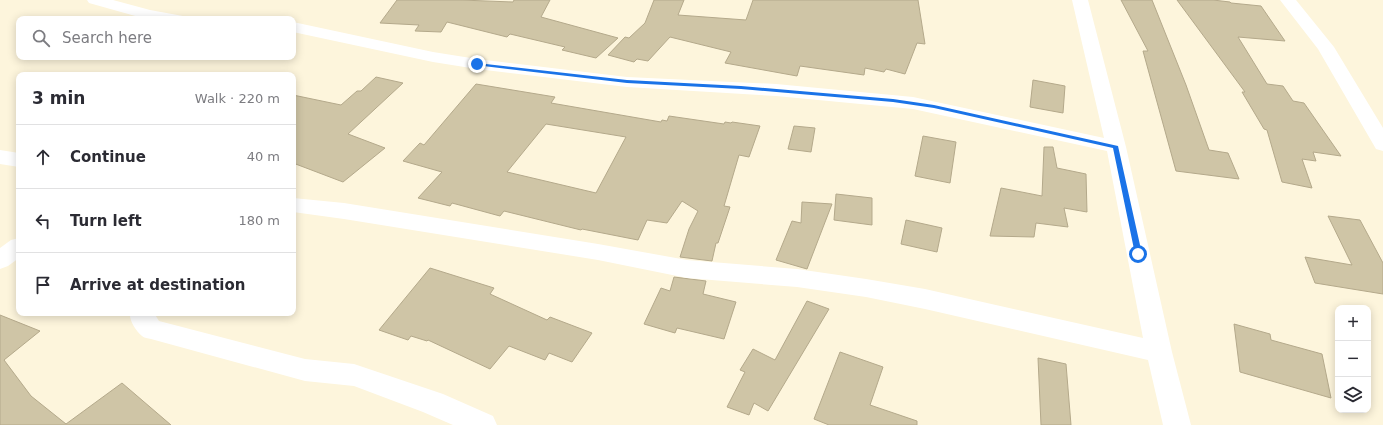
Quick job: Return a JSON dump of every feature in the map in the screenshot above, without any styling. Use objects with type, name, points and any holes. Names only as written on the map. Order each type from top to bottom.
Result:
[{"type":"street","points":[[95,0],[156,16]]},
{"type":"street","points":[[1080,0],[1116,147],[1158,352],[1177,425]]},
{"type":"street","points":[[1288,0],[1325,47],[1383,145]]},
{"type":"street","points":[[296,28],[433,57],[560,75],[627,82],[748,88],[913,103],[1116,147]]},
{"type":"street","points":[[0,157],[16,160]]},
{"type":"street","points":[[296,205],[344,211],[583,250],[687,269],[797,278],[866,288],[925,299],[1158,352]]},
{"type":"street","points":[[0,260],[16,248]]},
{"type":"street","points":[[142,316],[151,329],[305,370],[354,375],[433,403],[483,425]]},
{"type":"building","points":[[397,0],[513,2],[514,0],[550,0],[541,17],[618,38],[596,58],[562,50],[565,47],[510,34],[507,37],[447,22],[441,32],[415,31],[419,25],[380,23]]},
{"type":"building","points":[[654,0],[684,0],[678,15],[746,20],[753,0],[918,0],[925,44],[917,43],[905,74],[886,69],[884,72],[865,68],[864,75],[800,66],[797,76],[725,63],[731,52],[670,37],[648,61],[637,59],[634,62],[608,55],[625,37],[629,38],[645,23]]},
{"type":"building","points":[[1121,0],[1152,0],[1186,85],[1209,150],[1228,153],[1239,179],[1176,171],[1143,51],[1148,51]]},
{"type":"building","points":[[1177,0],[1213,0],[1261,6],[1285,41],[1238,37],[1267,84],[1283,86],[1293,101],[1304,103],[1341,156],[1313,152],[1316,161],[1302,159],[1312,188],[1282,182],[1267,130],[1264,129],[1242,92],[1245,92]]},
{"type":"building","points":[[376,77],[403,83],[348,134],[385,148],[343,182],[296,164],[296,96],[341,105],[357,91],[361,91]]},
{"type":"building","points":[[1033,80],[1065,86],[1063,113],[1030,107]]},
{"type":"building","points":[[476,84],[555,97],[551,103],[661,122],[662,120],[667,121],[669,116],[724,124],[725,122],[732,122],[760,126],[749,157],[739,155],[724,206],[730,207],[718,243],[716,243],[712,261],[680,257],[689,229],[698,211],[682,201],[667,223],[647,220],[638,240],[581,230],[504,211],[500,216],[452,203],[450,206],[418,198],[442,172],[403,161],[420,143],[424,145]],"holes":[[[546,124],[626,137],[596,193],[507,172]]]},
{"type":"building","points":[[794,126],[815,128],[811,152],[788,149]]},
{"type":"building","points":[[923,136],[956,142],[950,183],[915,176]]},
{"type":"building","points":[[1044,147],[1053,147],[1057,168],[1086,174],[1087,212],[1064,208],[1068,227],[1036,223],[1034,237],[990,236],[1001,188],[1042,196]]},
{"type":"building","points":[[836,194],[872,198],[872,225],[834,220]]},
{"type":"building","points":[[802,202],[832,204],[807,269],[776,260],[792,221],[801,223]]},
{"type":"building","points":[[1328,216],[1360,220],[1383,263],[1383,294],[1315,283],[1305,257],[1352,265]]},
{"type":"building","points":[[906,220],[942,228],[937,252],[901,244]]},
{"type":"building","points":[[430,268],[494,288],[490,294],[547,320],[550,317],[592,333],[572,362],[549,353],[545,360],[509,346],[490,369],[428,340],[427,341],[411,336],[408,340],[379,330]]},
{"type":"building","points":[[674,277],[706,281],[703,294],[736,302],[724,339],[677,328],[675,333],[644,324],[661,288],[670,291]]},
{"type":"building","points":[[807,301],[829,309],[768,411],[754,403],[749,415],[727,407],[745,372],[740,370],[753,349],[775,360]]},
{"type":"building","points":[[0,315],[40,331],[4,360],[31,396],[66,424],[122,383],[171,425],[0,425]]},
{"type":"building","points":[[1234,324],[1270,334],[1271,340],[1322,354],[1331,398],[1240,372]]},
{"type":"building","points":[[840,352],[883,367],[870,405],[917,421],[917,425],[829,425],[814,419]]},
{"type":"building","points":[[1038,358],[1066,364],[1071,425],[1041,425]]},
{"type":"route","points":[[477,64],[627,82],[741,88],[893,100],[934,106],[1116,147],[1138,254]]}]
